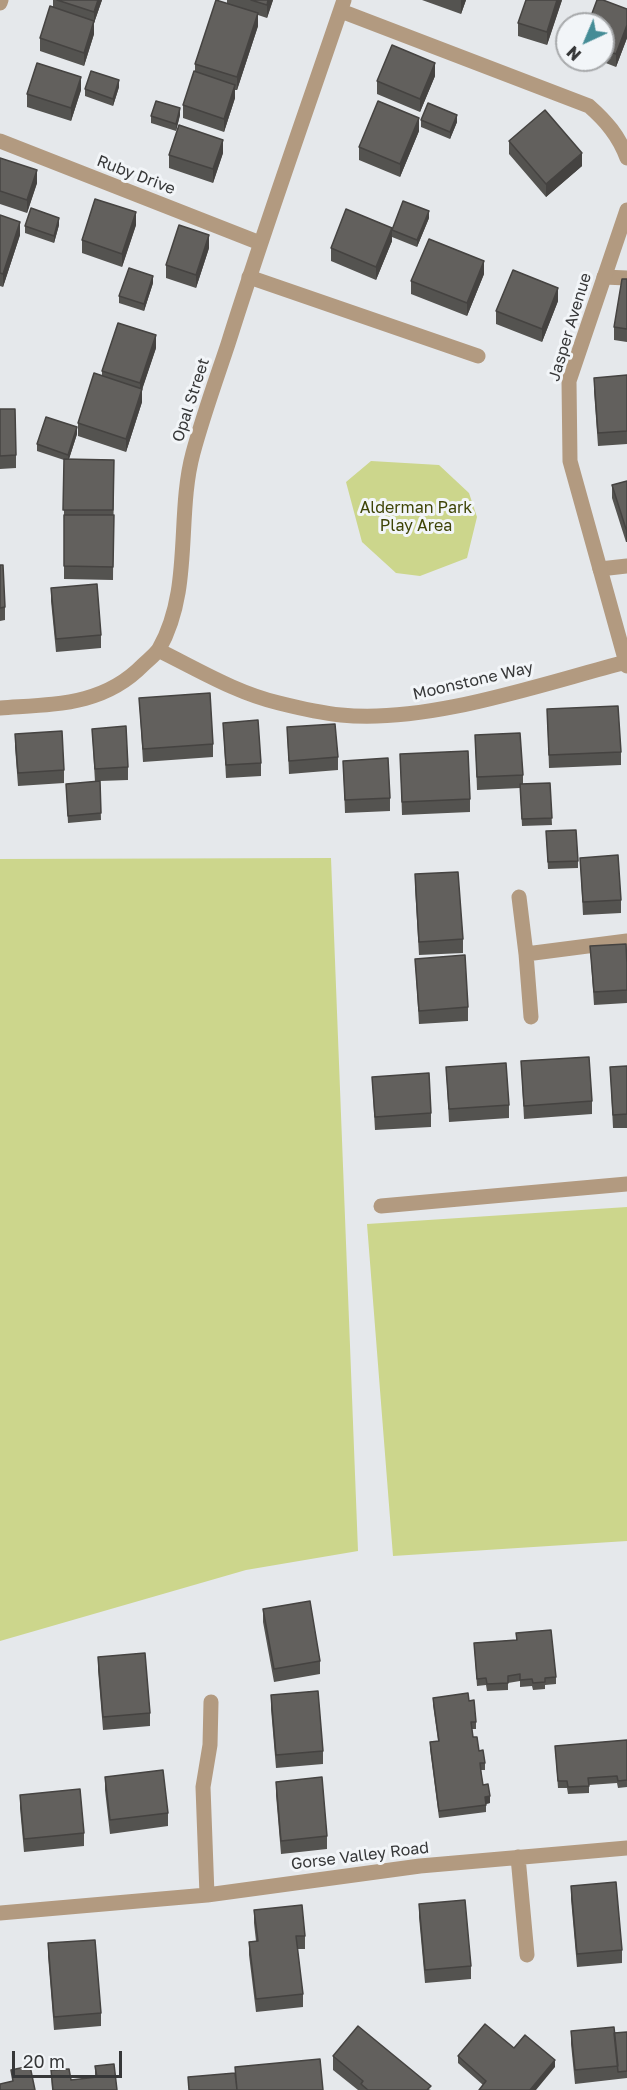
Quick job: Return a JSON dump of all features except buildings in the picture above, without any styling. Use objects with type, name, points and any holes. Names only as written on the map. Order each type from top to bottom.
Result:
[{"type":"street","points":[[343,5],[589,106],[606,122],[621,143],[627,158]]},
{"type":"street","name":"Opal Street","points":[[0,708],[97,697],[129,679],[158,650],[172,618],[181,569],[185,503],[193,455],[260,243],[343,5]]},
{"type":"street","name":"Ruby Drive","points":[[0,141],[260,243]]},
{"type":"street","name":"Jasper Avenue","points":[[626,664],[570,461],[568,409],[569,381],[627,210]]},
{"type":"street","points":[[249,277],[478,356]]},
{"type":"street","points":[[604,277],[627,278]]},
{"type":"street","points":[[600,570],[627,566]]},
{"type":"street","name":"Moonstone Way","points":[[158,650],[231,686],[277,703],[341,716],[403,715],[449,707],[626,664]]},
{"type":"street","points":[[519,897],[531,1017]]},
{"type":"street","points":[[526,954],[627,941]]},
{"type":"street","points":[[381,1206],[627,1184]]},
{"type":"street","points":[[207,1895],[203,1787],[210,1745],[211,1702]]},
{"type":"street","name":"Gorse Valley Road","points":[[0,1913],[207,1895],[420,1866],[627,1848]]},
{"type":"street","points":[[518,1857],[527,1955]]},
{"type":"green space","name":"Alderman Park Play Area","points":[[371,461],[439,465],[469,493],[477,517],[467,558],[420,576],[396,573],[362,542],[346,482]]},
{"type":"green space","points":[[331,858],[358,1551],[246,1570],[0,1641],[0,859]]},
{"type":"green space","points":[[627,1207],[627,1541],[393,1556],[367,1224]]}]
